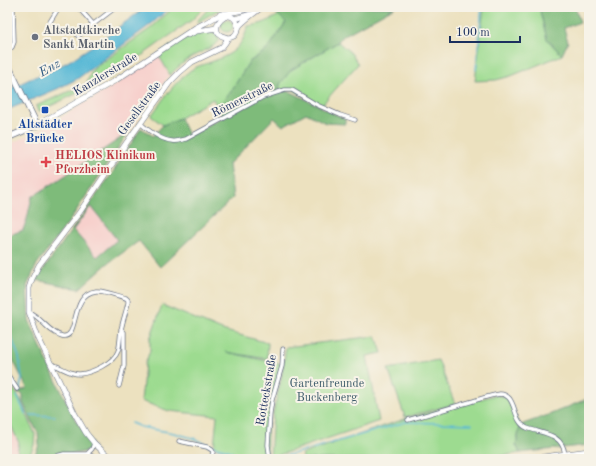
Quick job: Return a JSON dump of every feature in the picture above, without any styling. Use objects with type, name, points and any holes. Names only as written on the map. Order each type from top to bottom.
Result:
[{"type":"main road","points":[[7,63],[37,125],[7,138]]},
{"type":"street","points":[[7,52],[14,42],[13,7]]},
{"type":"street","points":[[48,25],[58,7]]},
{"type":"street","points":[[78,7],[93,24]]},
{"type":"street","points":[[78,36],[116,7]]},
{"type":"street","name":"Kanzlerstraße","points":[[37,125],[116,80],[195,28],[221,14],[256,7]]},
{"type":"street","points":[[238,27],[238,23],[235,19],[227,16],[220,20],[217,28],[220,35],[224,37],[228,38],[234,36],[238,27],[262,7]]},
{"type":"street","points":[[235,19],[252,14]]},
{"type":"street","name":"Kanzlerstraße","points":[[181,37],[197,31],[217,28]]},
{"type":"street","name":"Gesellstraße","points":[[112,459],[94,443],[86,433],[36,335],[30,312],[29,288],[39,265],[79,213],[126,142],[170,82],[192,62],[224,46],[228,38]]},
{"type":"street","name":"Römerstraße","points":[[140,123],[150,132],[171,141],[186,139],[263,97],[285,90],[292,90],[317,105],[355,120]]},
{"type":"street","points":[[30,312],[35,314],[58,334],[67,336],[72,330],[77,309],[83,298],[91,292],[101,291],[126,298],[128,300],[124,314],[118,352],[113,359],[104,366],[79,375],[51,364]]},
{"type":"street","points":[[118,386],[125,357],[124,332],[122,329]]},
{"type":"street","name":"Rotteckstraße","points":[[270,459],[268,445],[270,413],[273,395],[282,366],[283,349]]},
{"type":"street","points":[[7,374],[17,389]]},
{"type":"street","points":[[408,420],[501,394],[509,398],[520,423],[524,427],[553,436],[563,446],[565,454]]},
{"type":"street","points":[[179,441],[212,450],[212,459]]},
{"type":"street","points":[[87,454],[92,449],[94,443]]},
{"type":"street","points":[[528,459],[589,451]]},
{"type":"street","points":[[45,459],[64,454],[87,454],[99,459]]},
{"type":"shaded area","name":"HELIOS Klinikum Pforzheim","points":[[158,55],[169,75],[128,133],[32,197],[23,230],[7,235],[7,145],[40,130],[118,83]]},
{"type":"shaded area","points":[[91,206],[117,240],[97,257],[73,230]]},
{"type":"shaded area","points":[[7,417],[19,443],[16,459],[7,459]]},
{"type":"green space","points":[[174,7],[205,7],[192,20],[113,76],[38,112],[36,106],[86,84],[93,69],[151,28]]},
{"type":"green space","points":[[210,7],[239,7],[225,8],[197,23],[196,22]]},
{"type":"green space","points":[[279,7],[395,7],[341,37],[338,42],[291,70],[280,84],[279,90],[291,92],[345,119],[345,124],[326,123],[306,113],[283,126],[274,118],[229,164],[233,198],[160,267],[139,241],[107,264],[79,289],[36,280],[113,172],[141,128],[153,136],[163,125],[180,118],[188,135],[223,117],[217,106],[230,93],[249,62],[268,49],[286,22],[274,11]],"holes":[[[91,206],[117,240],[97,257],[73,230]]]},
{"type":"green space","points":[[484,7],[539,7],[547,39],[562,55],[511,76],[496,80],[475,81]]},
{"type":"green space","points":[[539,7],[575,7],[580,22],[564,28],[568,42],[562,55],[547,39]]},
{"type":"green space","points":[[279,15],[286,22],[268,49],[249,62],[230,93],[217,106],[213,99],[180,118],[163,125],[151,116],[179,80],[191,70],[229,54],[242,41],[248,26],[256,25]]},
{"type":"green space","points":[[229,20],[232,21],[232,31],[225,32],[222,31],[221,24],[222,21]]},
{"type":"green space","points":[[208,32],[217,34],[219,40],[210,48],[186,61],[170,75],[158,54],[188,37]]},
{"type":"green space","points":[[338,42],[351,53],[358,64],[322,106],[292,89],[279,90],[280,84],[291,70]]},
{"type":"green space","points":[[128,133],[68,223],[37,264],[27,286],[29,320],[49,366],[76,421],[92,443],[89,451],[45,459],[33,459],[39,445],[38,433],[23,402],[23,395],[18,392],[27,388],[7,348],[7,236],[23,230],[32,197]]},
{"type":"green space","points":[[162,305],[222,330],[268,343],[267,359],[226,352],[282,364],[269,408],[267,459],[251,459],[214,447],[217,416],[169,411],[141,401],[145,364],[150,351],[150,339]]},
{"type":"green space","name":"Gartenfreunde Buckenberg","points":[[376,336],[382,353],[367,356],[379,421],[270,458],[273,413],[281,380],[286,347]]},
{"type":"green space","points":[[438,360],[455,404],[405,417],[388,369]]},
{"type":"green space","points":[[7,380],[20,398],[35,434],[34,445],[28,459],[16,459],[19,443],[7,417]]},
{"type":"green space","name":"Gartenfreunde Buckenberg","points":[[495,395],[507,397],[520,427],[516,445],[520,453],[481,459],[303,459],[302,454],[405,419]]},
{"type":"green space","points":[[589,398],[589,445],[520,453],[516,445],[520,427],[523,424]]},
{"type":"water","points":[[146,7],[171,7],[150,25],[77,79],[7,110],[7,90],[53,70],[71,60]]},
{"type":"waterway","points":[[476,70],[482,7]]},
{"type":"waterway","points":[[7,326],[19,357],[22,379],[19,391]]},
{"type":"waterway","points":[[17,396],[26,415]]},
{"type":"waterway","points":[[30,415],[55,416]]},
{"type":"waterway","points":[[275,459],[406,422],[472,424]]},
{"type":"waterway","points":[[131,423],[141,427],[196,439],[208,445],[228,450],[242,459]]},
{"type":"place","name":"Altstadtkirche Sankt Martin","points":[[35,37]]},
{"type":"place","name":"Altstädter Brücke","points":[[45,110]]},
{"type":"place","name":"HELIOS Klinikum Pforzheim","points":[[46,162]]},
{"type":"water label","name":"Enz","points":[[49,67]]}]
